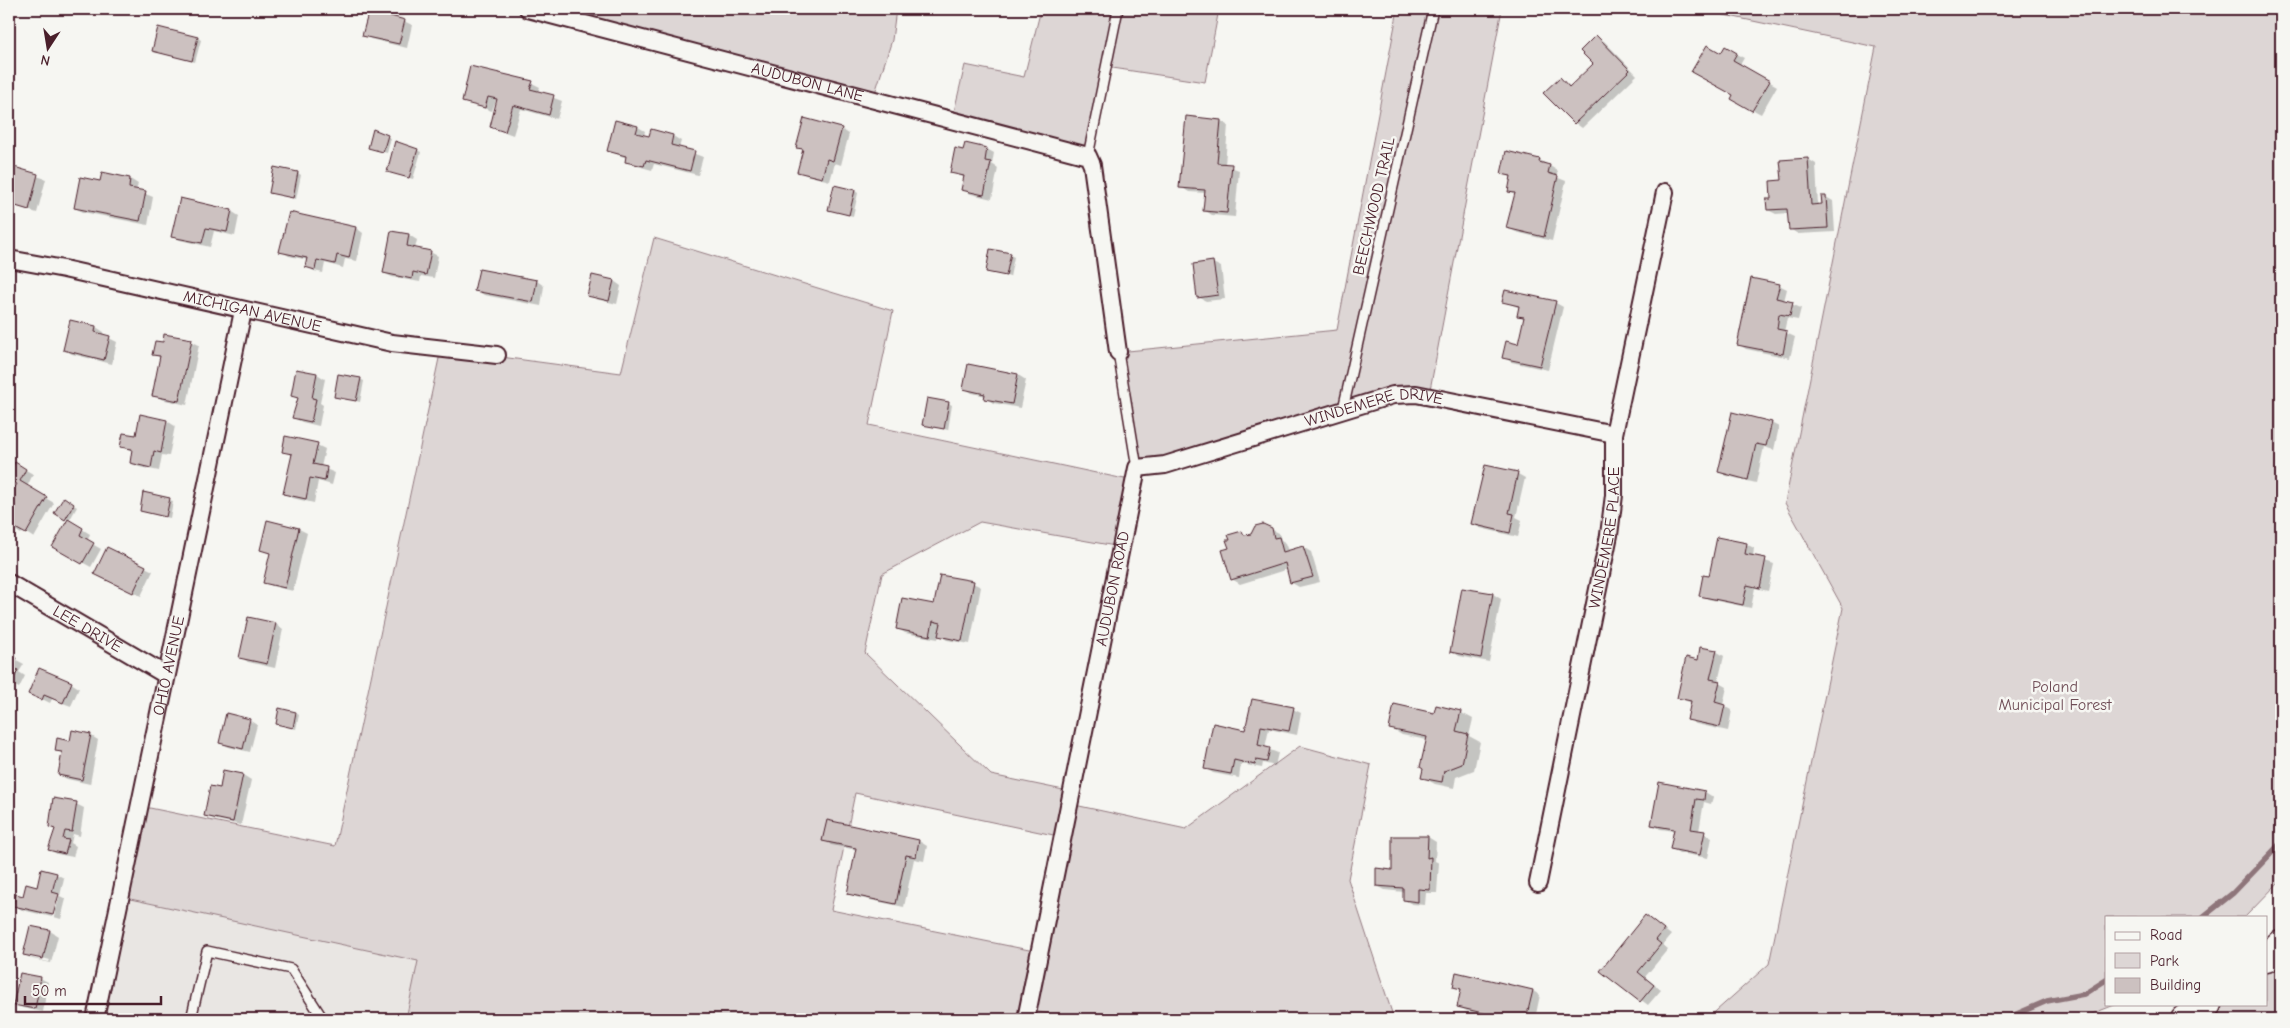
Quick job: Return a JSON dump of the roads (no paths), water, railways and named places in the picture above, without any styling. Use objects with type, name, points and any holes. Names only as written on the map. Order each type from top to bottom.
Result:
[{"type":"highway","points":[[2268,956],[2281,944]]},
{"type":"highway","points":[[2185,1019],[2204,1006]]},
{"type":"street","name":"AUDUBON LANE","points":[[528,9],[1088,156]]},
{"type":"street","name":"AUDUBON ROAD","points":[[1088,156],[1092,165],[1118,352]]},
{"type":"street","name":"WINDEMERE PLACE","points":[[1538,883],[1609,535],[1614,495],[1614,434],[1665,192]]},
{"type":"street","name":"MICHIGAN AVENUE","points":[[9,259],[207,300],[243,311],[392,343],[497,355]]},
{"type":"street","name":"OHIO AVENUE","points":[[95,1019],[243,311]]},
{"type":"street","name":"WINDEMERE DRIVE","points":[[1137,468],[1165,464],[1343,409],[1393,396],[1416,394],[1614,434]]},
{"type":"street","name":"AUDUBON ROAD","points":[[1026,1019],[1137,468]]},
{"type":"street","name":"LEE DRIVE","points":[[9,583],[166,675]]},
{"type":"lane","points":[[1088,156],[1118,9]]},
{"type":"lane","name":"BEECHWOOD TRAIL","points":[[1343,409],[1433,9]]},
{"type":"lane","name":"AUDUBON ROAD","points":[[1118,352],[1137,468]]},
{"type":"lane","points":[[191,1019],[207,950],[291,969],[323,1019]]},
{"type":"waterway","points":[[2277,9],[2281,15]]},
{"type":"waterway","points":[[2204,916],[2233,893],[2281,843]]},
{"type":"waterway","points":[[2005,1019],[2047,1001],[2084,994],[2105,981]]},
{"type":"park label","name":"Poland Municipal Forest","points":[[2055,696]]}]
